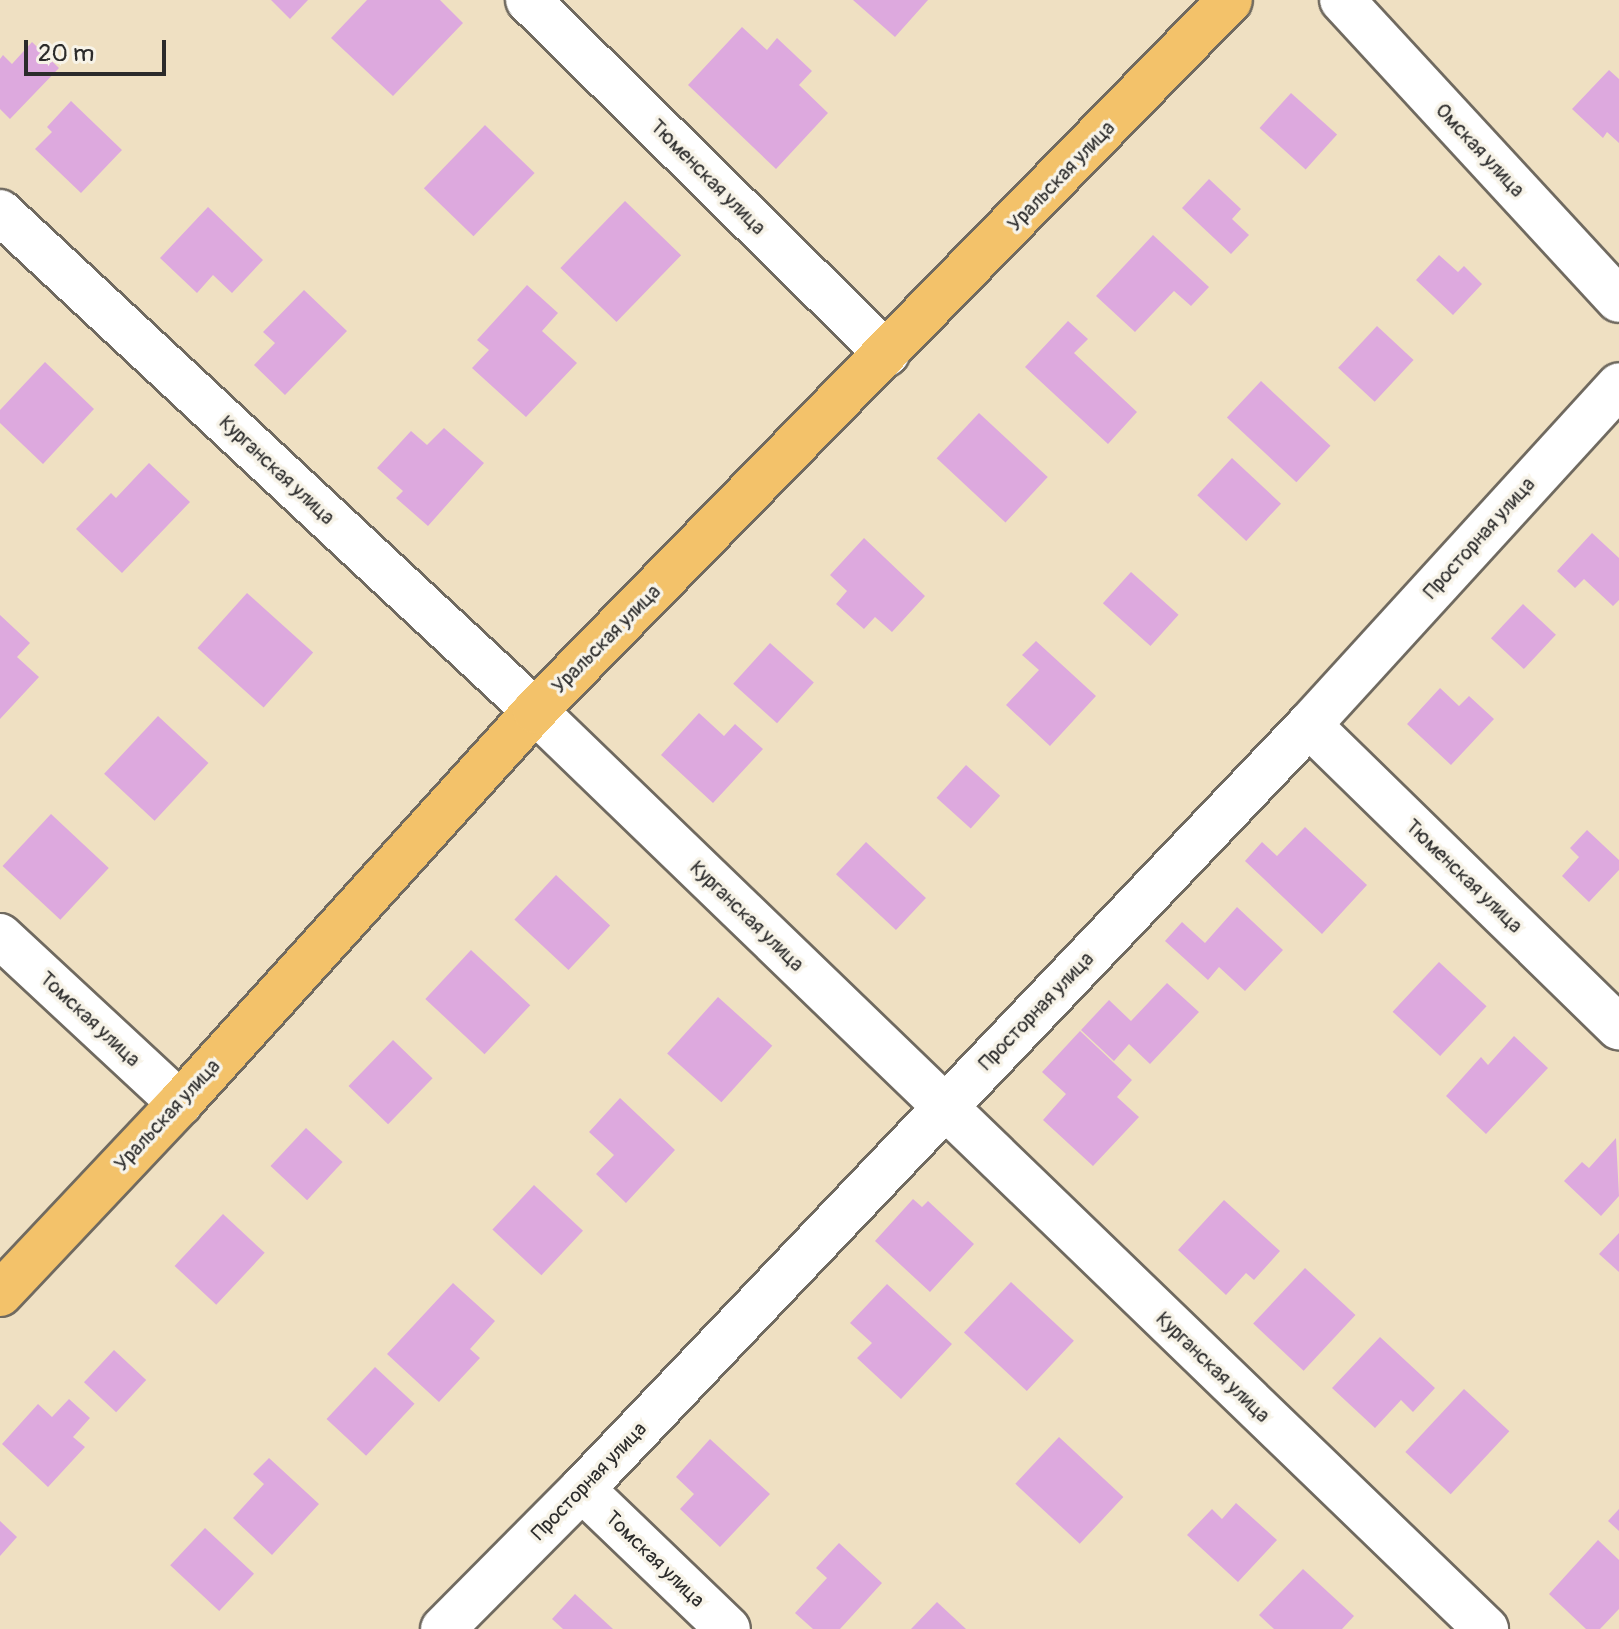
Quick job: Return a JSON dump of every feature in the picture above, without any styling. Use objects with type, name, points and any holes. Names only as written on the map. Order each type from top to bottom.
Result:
[{"type":"main road","name":"Уральская улица","points":[[0,1294],[180,1103],[535,711],[1230,0]]},
{"type":"street","name":"Тюменская улица","points":[[528,0],[887,354]]},
{"type":"street","name":"Омская улица","points":[[1342,0],[1619,300]]},
{"type":"street","name":"Курганская улица","points":[[0,212],[535,711],[1486,1629]]},
{"type":"street","name":"Просторная улица","points":[[443,1629],[582,1489],[1309,725],[1619,385]]},
{"type":"street","name":"Тюменская улица","points":[[1309,725],[1619,1028]]},
{"type":"street","name":"Томская улица","points":[[0,936],[180,1103]]},
{"type":"street","name":"Томская улица","points":[[582,1489],[728,1629]]},
{"type":"building","points":[[271,0],[308,0],[290,19]]},
{"type":"building","points":[[367,0],[440,0],[463,23],[393,96],[331,38]]},
{"type":"building","points":[[853,0],[928,0],[895,37]]},
{"type":"building","points":[[742,27],[767,50],[777,38],[812,71],[799,85],[828,113],[776,169],[688,85]]},
{"type":"building","points":[[32,42],[59,68],[10,119],[0,109],[0,59],[3,55],[12,64]]},
{"type":"building","points":[[1609,70],[1619,79],[1619,143],[1607,132],[1603,138],[1572,109]]},
{"type":"building","points":[[1291,93],[1337,134],[1306,169],[1260,128]]},
{"type":"building","points":[[71,101],[122,150],[81,193],[35,149],[52,132],[47,127]]},
{"type":"building","points":[[485,125],[535,173],[474,236],[424,188]]},
{"type":"building","points":[[1209,179],[1241,209],[1232,219],[1249,235],[1231,254],[1182,208]]},
{"type":"building","points":[[625,201],[681,255],[617,322],[560,268]]},
{"type":"building","points":[[208,207],[263,260],[232,293],[213,275],[197,293],[160,258]]},
{"type":"building","points":[[1153,235],[1209,287],[1191,306],[1174,291],[1135,332],[1096,296]]},
{"type":"building","points":[[1439,255],[1458,272],[1464,266],[1482,284],[1453,315],[1416,280]]},
{"type":"building","points":[[527,285],[558,313],[542,331],[577,363],[526,417],[472,368],[489,350],[477,340]]},
{"type":"building","points":[[304,290],[347,331],[285,395],[254,365],[275,343],[263,332]]},
{"type":"building","points":[[1068,321],[1088,339],[1074,353],[1137,412],[1108,444],[1025,367]]},
{"type":"building","points":[[1377,326],[1414,360],[1375,402],[1338,368]]},
{"type":"building","points":[[45,362],[94,409],[43,464],[0,423],[0,410]]},
{"type":"building","points":[[1261,381],[1330,446],[1296,482],[1227,418]]},
{"type":"building","points":[[979,413],[1048,477],[1005,522],[937,458]]},
{"type":"building","points":[[444,428],[484,463],[428,526],[396,498],[403,491],[377,468],[411,431],[427,445]]},
{"type":"building","points":[[1232,458],[1281,504],[1246,541],[1197,495]]},
{"type":"building","points":[[149,463],[190,502],[122,573],[76,529],[111,493],[116,498]]},
{"type":"building","points":[[1592,533],[1619,558],[1619,600],[1613,606],[1584,579],[1575,588],[1557,571]]},
{"type":"building","points":[[864,538],[925,596],[892,632],[875,617],[864,629],[836,604],[847,591],[830,575]]},
{"type":"building","points":[[1131,572],[1179,615],[1150,646],[1103,603]]},
{"type":"building","points":[[247,593],[313,653],[264,708],[197,648]]},
{"type":"building","points":[[1523,604],[1556,635],[1524,669],[1491,638]]},
{"type":"building","points":[[0,615],[30,643],[17,657],[39,677],[0,719]]},
{"type":"building","points":[[1036,641],[1096,696],[1050,746],[1006,705],[1039,670],[1022,655]]},
{"type":"building","points":[[770,643],[814,682],[777,723],[733,684]]},
{"type":"building","points":[[1440,688],[1459,706],[1469,696],[1494,719],[1451,765],[1407,724]]},
{"type":"building","points":[[699,713],[724,736],[735,724],[763,749],[713,803],[661,755]]},
{"type":"building","points":[[158,716],[208,763],[155,821],[104,774]]},
{"type":"building","points":[[966,765],[1000,796],[971,828],[937,798]]},
{"type":"building","points":[[51,814],[109,868],[60,920],[3,866]]},
{"type":"building","points":[[1305,827],[1367,885],[1322,934],[1245,861],[1262,842],[1277,856]]},
{"type":"building","points":[[1587,830],[1619,860],[1619,870],[1589,902],[1562,876],[1579,857],[1570,848]]},
{"type":"building","points":[[866,842],[926,898],[896,930],[836,874]]},
{"type":"building","points":[[556,875],[610,925],[569,970],[514,920]]},
{"type":"building","points":[[1237,907],[1283,950],[1245,991],[1219,967],[1208,980],[1165,941],[1182,922],[1205,943]]},
{"type":"building","points":[[471,950],[530,1005],[485,1054],[425,999]]},
{"type":"building","points":[[1439,962],[1487,1006],[1440,1056],[1393,1012]]},
{"type":"building","points":[[1167,983],[1199,1012],[1150,1064],[1129,1044],[1114,1061],[1081,1030],[1109,1000],[1131,1021]]},
{"type":"building","points":[[718,997],[772,1046],[721,1102],[667,1053]]},
{"type":"building","points":[[1080,1031],[1132,1080],[1117,1097],[1139,1117],[1093,1166],[1043,1120],[1066,1094],[1042,1072]]},
{"type":"building","points":[[1514,1036],[1548,1068],[1486,1134],[1446,1096],[1481,1057],[1488,1065]]},
{"type":"building","points":[[393,1040],[433,1078],[388,1124],[349,1086]]},
{"type":"building","points":[[620,1098],[675,1150],[626,1203],[596,1174],[614,1155],[589,1132]]},
{"type":"building","points":[[306,1128],[343,1162],[307,1200],[271,1166]]},
{"type":"building","points":[[1616,1138],[1619,1196],[1601,1216],[1564,1181],[1582,1162],[1589,1168]]},
{"type":"building","points":[[534,1185],[583,1231],[541,1275],[492,1230]]},
{"type":"building","points":[[913,1199],[922,1207],[928,1201],[974,1244],[930,1292],[875,1241]]},
{"type":"building","points":[[1224,1200],[1280,1251],[1254,1280],[1246,1273],[1226,1295],[1178,1250]]},
{"type":"building","points":[[223,1214],[265,1253],[216,1305],[175,1266]]},
{"type":"building","points":[[1619,1233],[1619,1272],[1599,1254]]},
{"type":"building","points":[[1305,1268],[1355,1315],[1304,1371],[1253,1324]]},
{"type":"building","points":[[1011,1282],[1074,1341],[1027,1391],[964,1332]]},
{"type":"building","points":[[453,1283],[495,1321],[470,1349],[480,1358],[439,1402],[387,1354]]},
{"type":"building","points":[[887,1284],[952,1344],[901,1399],[857,1358],[872,1343],[850,1323]]},
{"type":"building","points":[[1380,1337],[1435,1388],[1413,1412],[1401,1400],[1375,1428],[1332,1388]]},
{"type":"building","points":[[114,1350],[146,1380],[116,1412],[84,1382]]},
{"type":"building","points":[[375,1367],[414,1404],[366,1456],[327,1419]]},
{"type":"building","points":[[1464,1389],[1509,1431],[1451,1494],[1405,1452]]},
{"type":"building","points":[[69,1399],[90,1418],[73,1437],[85,1447],[48,1487],[2,1444],[38,1404],[52,1417]]},
{"type":"building","points":[[1059,1437],[1123,1497],[1080,1544],[1015,1484]]},
{"type":"building","points":[[710,1439],[770,1494],[720,1547],[680,1509],[694,1494],[676,1477]]},
{"type":"building","points":[[269,1458],[319,1504],[272,1555],[233,1518],[264,1484],[253,1474]]},
{"type":"building","points":[[1236,1503],[1277,1540],[1238,1582],[1187,1535],[1212,1509],[1222,1519]]},
{"type":"building","points":[[1619,1509],[1619,1531],[1608,1521]]},
{"type":"building","points":[[0,1521],[17,1537],[0,1556]]},
{"type":"building","points":[[205,1528],[254,1574],[219,1611],[170,1565]]},
{"type":"building","points":[[1598,1540],[1619,1560],[1619,1609],[1600,1629],[1586,1629],[1549,1594]]},
{"type":"building","points":[[839,1543],[882,1583],[840,1629],[813,1629],[795,1613],[827,1578],[816,1568]]},
{"type":"building","points":[[1303,1569],[1354,1616],[1342,1629],[1274,1629],[1259,1615]]},
{"type":"building","points":[[575,1594],[613,1629],[563,1629],[552,1619]]},
{"type":"building","points":[[937,1602],[966,1629],[911,1629]]}]
